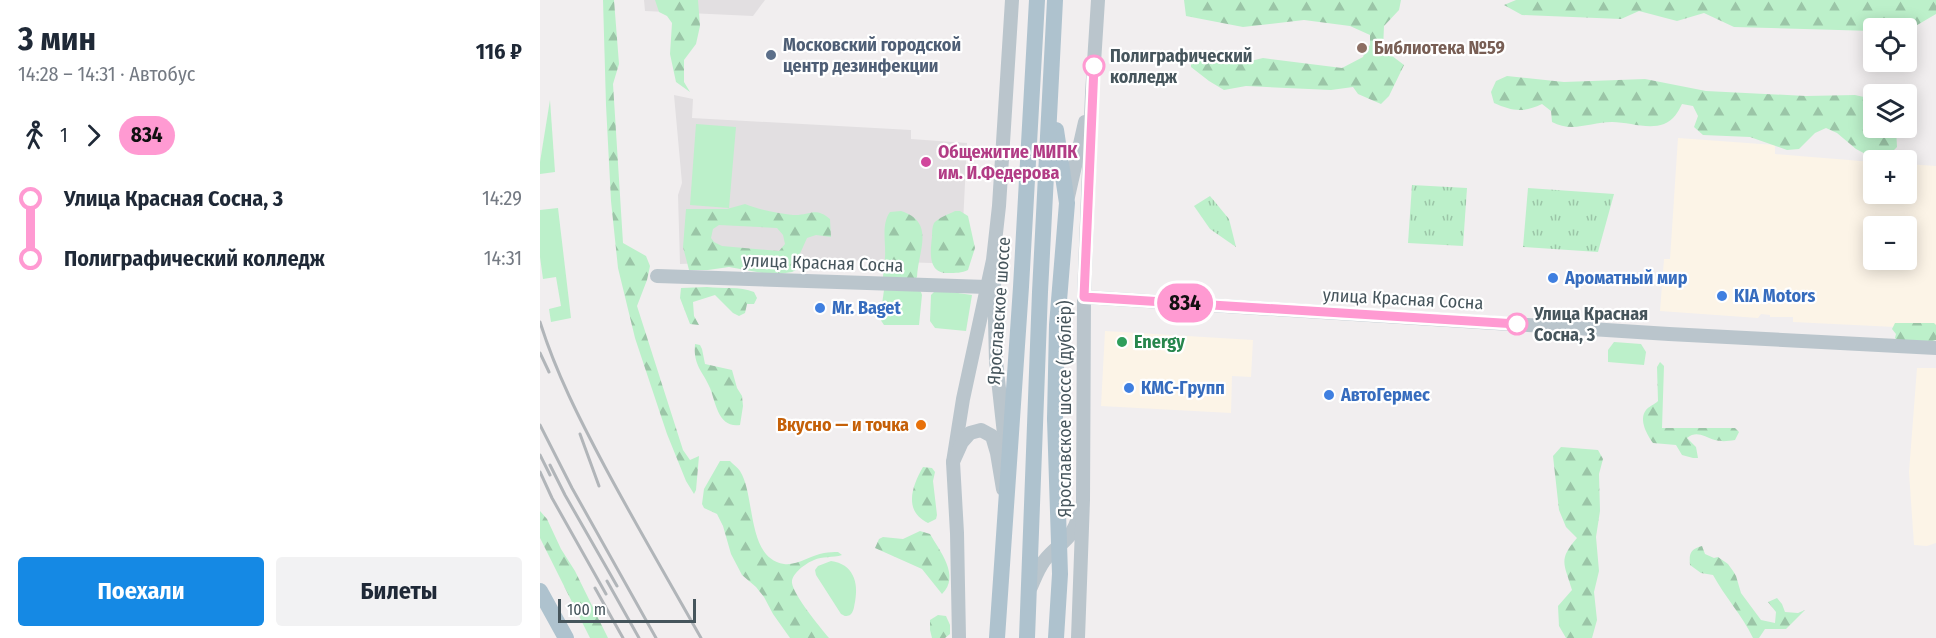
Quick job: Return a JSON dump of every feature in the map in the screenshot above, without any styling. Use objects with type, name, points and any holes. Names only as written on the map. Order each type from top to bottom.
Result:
[{"type":"main road","name":"Ярославское шоссе","points":[[997,632],[1009,472],[1037,0]]},
{"type":"main road","points":[[1027,631],[1040,292],[1055,0]]},
{"type":"main road","points":[[1050,94],[1067,203],[1057,325],[1055,419],[1060,574],[1056,638]]},
{"type":"main road","points":[[540,591],[566,638]]},
{"type":"street","points":[[959,638],[953,462],[963,399],[993,260],[999,206],[1012,0]]},
{"type":"street","name":"Ярославское шоссе (дублёр)","points":[[1078,638],[1083,500],[1084,297],[1098,0]]},
{"type":"street","points":[[1067,203],[1092,94]]},
{"type":"street","points":[[993,260],[996,361],[1009,472]]},
{"type":"street","name":"улица Красная Сосна","points":[[657,276],[987,287]]},
{"type":"street","name":"улица Красная Сосна","points":[[1084,297],[1669,334],[1936,348]]},
{"type":"street","points":[[953,462],[962,442],[970,433],[981,430],[992,436],[1006,503]]},
{"type":"street","points":[[1029,595],[1036,574],[1045,560],[1066,541],[1072,532],[1083,500]]},
{"type":"shaded area","points":[[644,0],[765,0],[753,16],[645,11]]},
{"type":"shaded area","points":[[674,95],[693,99],[692,118],[911,130],[911,139],[967,143],[961,264],[811,259],[680,264],[678,195],[682,183]]},
{"type":"shaded area","points":[[1678,138],[1775,145],[1775,154],[1863,161],[1863,204],[1917,204],[1917,165],[1936,166],[1936,329],[1793,322],[1793,317],[1770,317],[1770,315],[1761,314],[1758,318],[1660,311],[1664,259],[1670,259]]},
{"type":"shaded area","points":[[1105,331],[1253,340],[1251,377],[1232,376],[1231,413],[1101,406]]},
{"type":"shaded area","points":[[1917,368],[1936,368],[1936,543],[1927,546],[1914,545],[1909,472]]},
{"type":"green space","points":[[603,0],[614,0],[619,64],[613,84],[623,243],[646,256],[650,266],[637,306],[683,450],[690,460],[699,456],[694,494],[686,481],[667,434],[635,338],[618,268],[611,201]]},
{"type":"green space","points":[[655,0],[698,0],[700,26],[696,44],[684,60],[684,82],[690,92],[676,82],[670,54],[672,23],[667,16],[659,12]]},
{"type":"green space","points":[[1184,0],[1401,0],[1399,10],[1384,26],[1383,49],[1404,65],[1389,96],[1381,104],[1358,94],[1353,87],[1331,90],[1246,86],[1224,90],[1191,67],[1191,51],[1202,51],[1238,64],[1263,58],[1342,68],[1363,57],[1370,45],[1370,35],[1350,26],[1304,20],[1243,27],[1186,16]]},
{"type":"green space","points":[[1516,0],[1936,0],[1936,14],[1917,25],[1917,18],[1863,18],[1863,31],[1734,27],[1704,13],[1677,21],[1639,11],[1621,19],[1522,15],[1504,5]]},
{"type":"green space","points":[[1507,76],[1564,82],[1645,79],[1706,91],[1806,96],[1855,95],[1863,97],[1863,138],[1897,138],[1897,147],[1894,150],[1863,150],[1863,153],[1837,133],[1826,128],[1815,133],[1799,149],[1787,150],[1750,137],[1703,135],[1694,127],[1698,116],[1693,106],[1682,104],[1673,118],[1658,126],[1604,122],[1567,127],[1552,122],[1551,111],[1542,104],[1518,110],[1494,103],[1491,92],[1496,81]]},
{"type":"green space","points":[[550,100],[555,172],[540,174],[540,162]]},
{"type":"green space","points":[[696,124],[736,127],[729,208],[690,205]]},
{"type":"green space","points":[[1412,185],[1467,188],[1463,246],[1408,243]]},
{"type":"green space","points":[[1528,188],[1614,194],[1598,252],[1523,247]]},
{"type":"green space","points":[[1210,196],[1229,219],[1236,247],[1210,229],[1194,206]]},
{"type":"green space","points":[[745,204],[793,215],[820,213],[830,219],[831,237],[816,235],[807,238],[796,270],[792,272],[773,275],[729,267],[689,270],[683,247],[686,209],[727,209]],"holes":[[[719,225],[777,228],[783,235],[785,244],[779,251],[722,246],[711,238],[713,229]]]},
{"type":"green space","points":[[558,208],[571,318],[551,322],[549,309],[561,306],[556,277],[543,279],[540,257],[540,210]]},
{"type":"green space","points":[[901,211],[912,216],[922,230],[922,248],[917,277],[914,281],[883,277],[884,234],[887,217],[890,212]]},
{"type":"green space","points":[[955,211],[968,216],[975,248],[968,270],[958,273],[942,272],[937,270],[932,261],[933,226],[938,219]]},
{"type":"green space","points":[[681,288],[749,290],[754,292],[757,298],[754,304],[747,304],[745,313],[739,316],[715,295],[693,302],[694,316],[699,325],[690,324],[680,298]]},
{"type":"green space","points":[[916,289],[922,295],[919,325],[884,325],[880,319],[884,290]]},
{"type":"green space","points":[[936,290],[972,295],[966,331],[935,328],[930,321],[931,295]]},
{"type":"green space","points":[[1895,323],[1934,323],[1936,340],[1925,343],[1900,343],[1895,338],[1896,334],[1892,329]]},
{"type":"green space","points":[[1614,342],[1641,344],[1646,352],[1644,365],[1608,362],[1608,350]]},
{"type":"green space","points":[[695,344],[700,345],[702,349],[705,364],[732,370],[742,396],[740,425],[727,423],[722,419],[697,363]]},
{"type":"green space","points":[[1660,362],[1664,366],[1662,428],[1735,428],[1739,432],[1735,440],[1720,441],[1701,435],[1691,436],[1687,438],[1696,447],[1698,458],[1682,455],[1676,445],[1653,443],[1645,428],[1643,418],[1647,409],[1658,401],[1657,367]]},
{"type":"green space","points":[[1561,447],[1598,450],[1603,459],[1599,474],[1600,511],[1596,537],[1599,571],[1594,592],[1597,620],[1592,638],[1566,638],[1559,626],[1558,606],[1572,590],[1565,567],[1565,557],[1577,538],[1566,527],[1559,510],[1553,456]]},
{"type":"green space","points":[[720,461],[730,461],[740,471],[745,482],[758,539],[763,550],[772,559],[789,564],[819,554],[838,552],[842,555],[811,561],[800,569],[792,580],[797,596],[829,638],[790,638],[764,597],[742,575],[731,554],[717,514],[704,508],[702,504],[704,489]]},
{"type":"green space","points":[[923,467],[932,468],[935,472],[933,481],[937,515],[936,519],[928,523],[915,512],[912,498]]},
{"type":"green space","points":[[540,511],[547,519],[561,549],[575,571],[608,638],[590,638],[540,538]]},
{"type":"green space","points":[[920,531],[930,534],[943,555],[949,571],[947,587],[942,594],[922,569],[875,548],[879,539],[883,537],[903,539]]},
{"type":"green space","points":[[1702,546],[1705,554],[1714,558],[1718,557],[1728,564],[1736,576],[1741,593],[1761,620],[1775,623],[1776,612],[1768,602],[1777,598],[1785,612],[1798,613],[1805,610],[1786,629],[1765,629],[1759,638],[1753,638],[1713,575],[1701,573],[1690,565],[1691,552]]},
{"type":"green space","points":[[831,561],[845,566],[855,581],[854,607],[848,616],[841,614],[816,575],[815,570],[818,566]]},
{"type":"green space","points":[[938,615],[946,616],[950,625],[950,634],[945,638],[932,638],[930,620]]},
{"type":"railway","points":[[540,322],[561,378],[587,432],[701,638]]},
{"type":"railway","points":[[540,353],[549,372]]},
{"type":"railway","points":[[540,425],[572,488],[656,638]]},
{"type":"railway","points":[[580,434],[599,486]]},
{"type":"railway","points":[[540,455],[550,475]]},
{"type":"railway","points":[[550,465],[617,586]]},
{"type":"railway","points":[[540,472],[552,498],[606,594]]},
{"type":"railway","points":[[607,581],[639,638]]},
{"type":"railway","points":[[595,588],[623,638]]},
{"type":"bus line","name":"834","points":[[1094,66],[1084,297],[1517,324]]},
{"type":"place","name":"Библиотека №59","points":[[1362,48]]},
{"type":"place","name":"Московский городской центр дезинфекции","points":[[771,55]]},
{"type":"place","name":"Полиграфический колледж","points":[[1094,66]]},
{"type":"place","name":"Общежитие МИПК им. И.Федерова","points":[[926,162]]},
{"type":"place","name":"Ароматный мир","points":[[1553,278]]},
{"type":"place","name":"KIA Motors","points":[[1722,296]]},
{"type":"place","name":"Mr. Baget","points":[[820,308]]},
{"type":"place","name":"Улица Красная Сосна, 3","points":[[1517,324]]},
{"type":"place","name":"Energy","points":[[1122,342]]},
{"type":"place","name":"КМС-Групп","points":[[1129,388]]},
{"type":"place","name":"АвтоГермес","points":[[1329,395]]},
{"type":"place","name":"Вкусно — и точка","points":[[921,425]]}]
